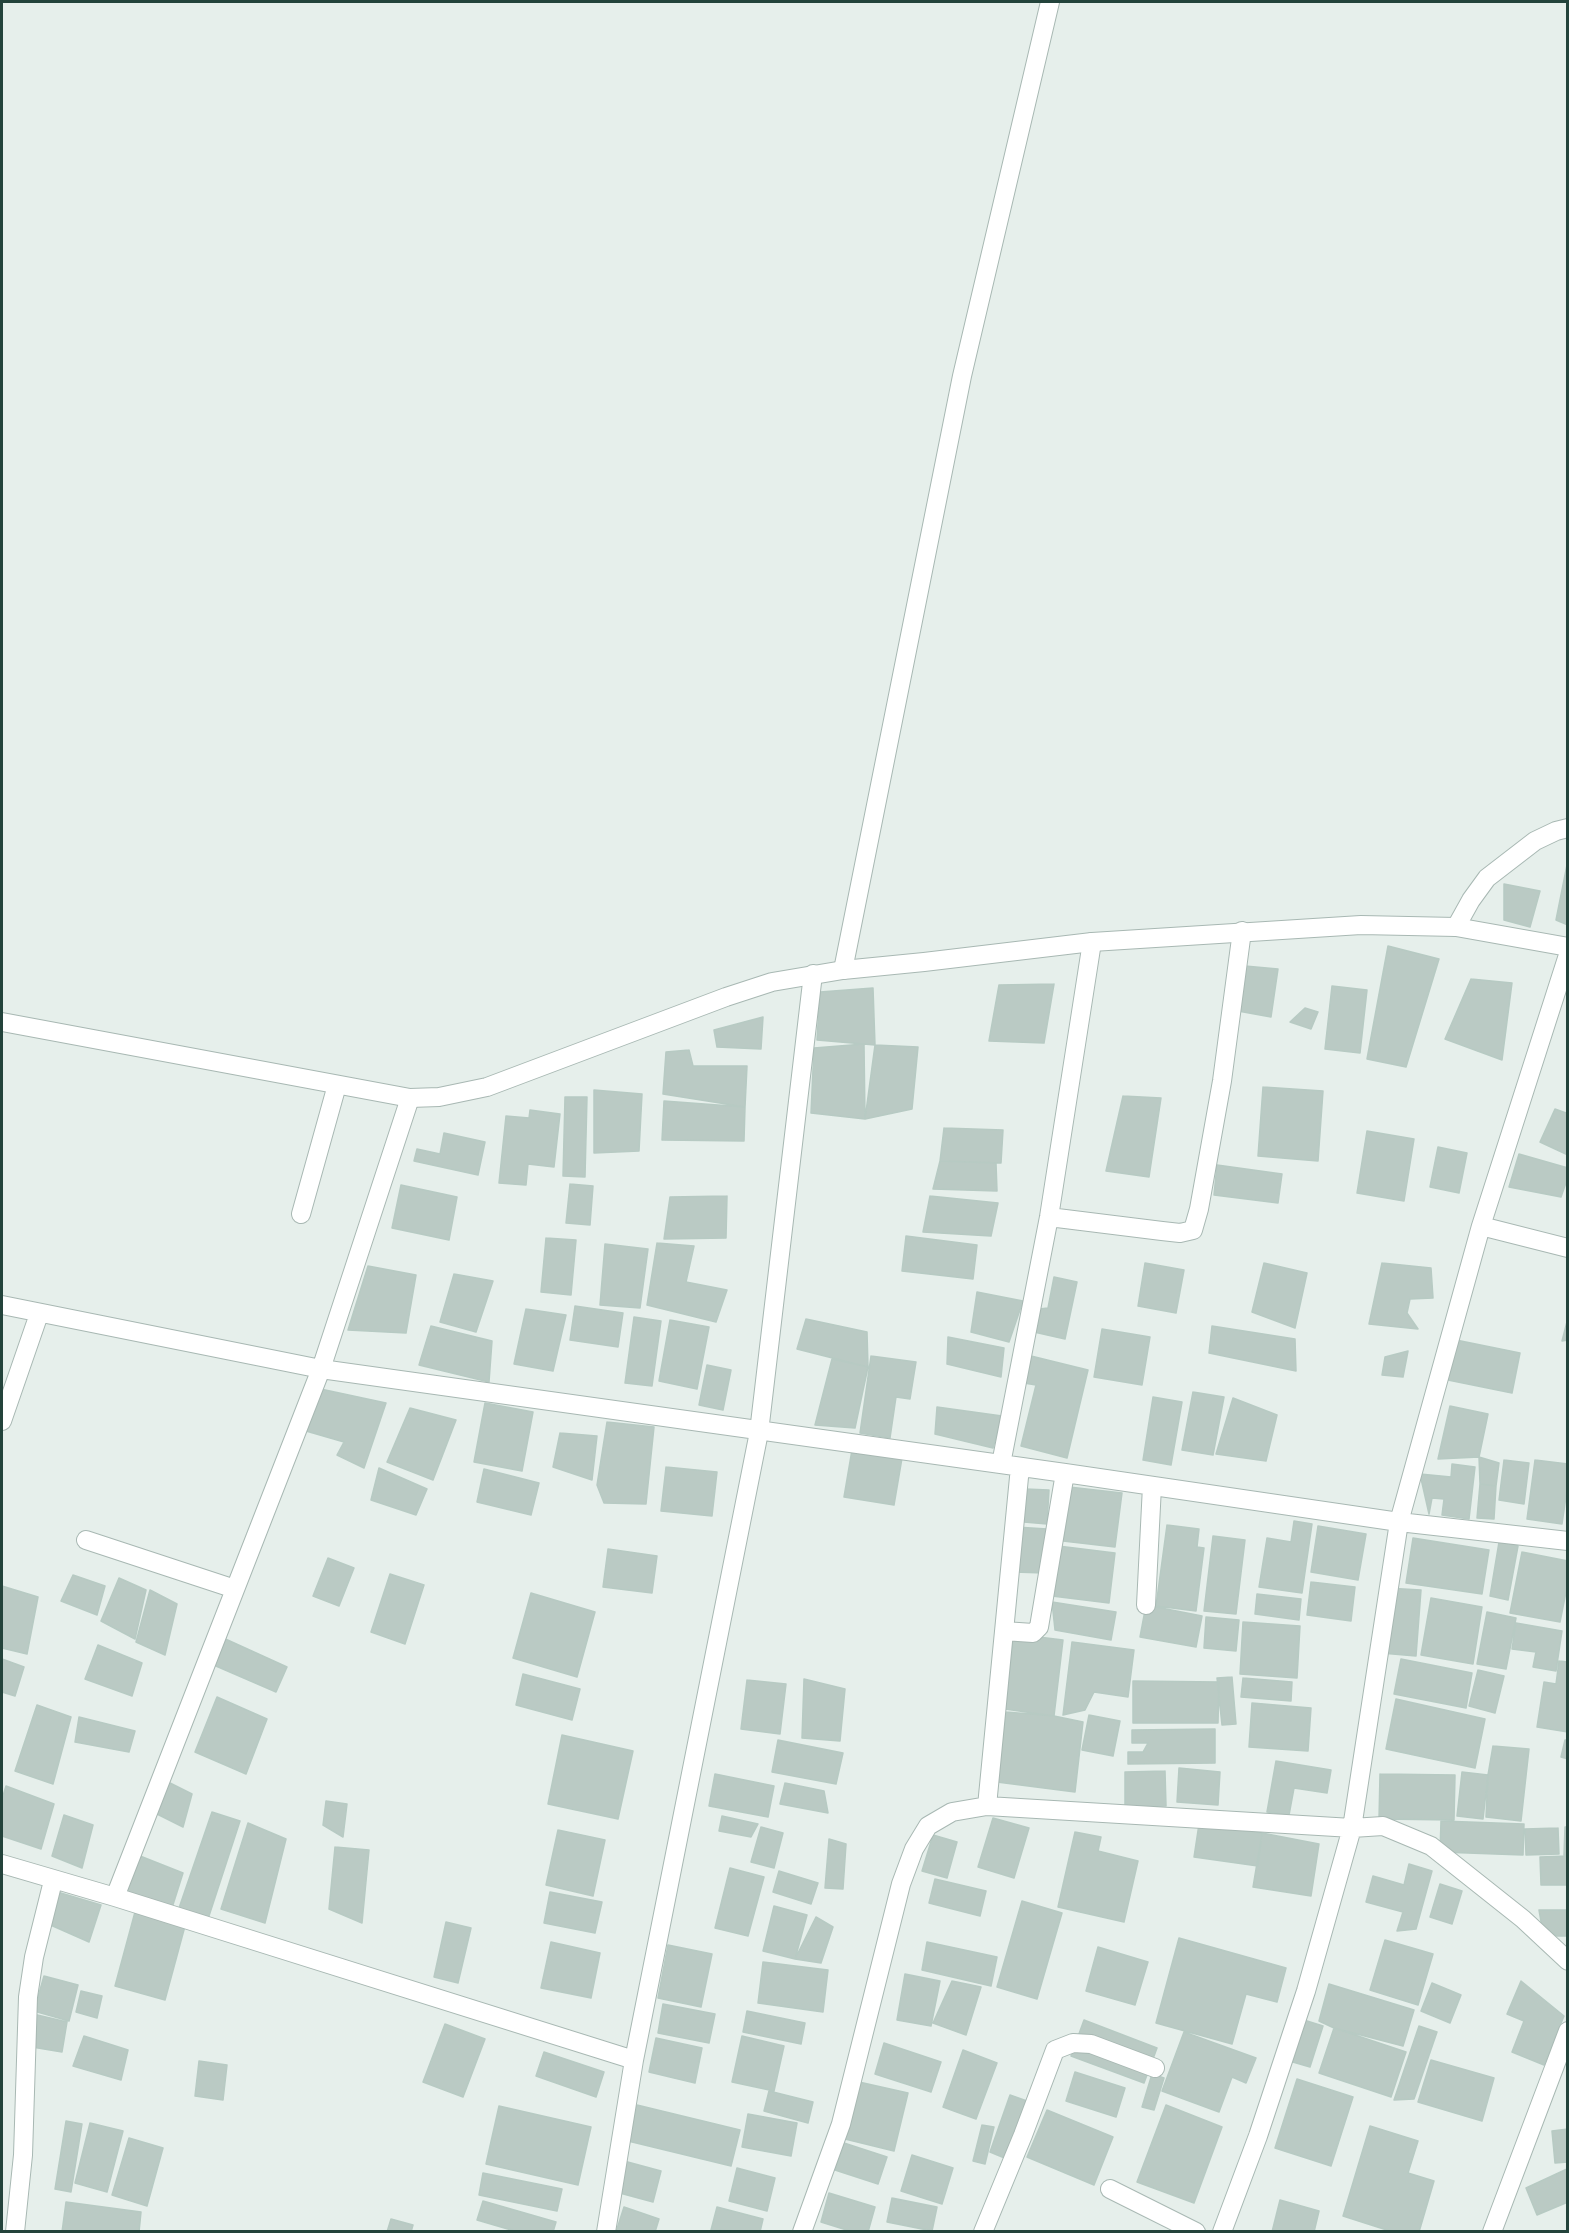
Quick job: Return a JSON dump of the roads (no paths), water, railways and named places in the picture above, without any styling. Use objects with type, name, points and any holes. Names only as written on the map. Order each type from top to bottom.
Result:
[{"type":"street","points":[[843,970],[962,376],[1050,2]]},
{"type":"street","points":[[1456,927],[1487,878],[1535,841],[1568,828]]},
{"type":"street","points":[[2,1022],[410,1098],[459,1094],[487,1087],[726,997],[772,982],[843,970],[1092,942],[1361,925],[1456,927],[1568,947]]},
{"type":"street","points":[[1049,1217],[1180,1233],[1193,1230],[1199,1209],[1222,1081],[1242,931]]},
{"type":"street","points":[[1000,1464],[1049,1217],[1092,942]]},
{"type":"street","points":[[1222,2232],[1258,2136],[1306,1991],[1352,1828],[1399,1522],[1481,1226],[1568,955]]},
{"type":"street","points":[[606,2232],[634,2060],[759,1432],[813,974]]},
{"type":"street","points":[[301,1214],[337,1085]]},
{"type":"street","points":[[115,1898],[321,1369],[410,1098]]},
{"type":"street","points":[[1481,1226],[1568,1248]]},
{"type":"street","points":[[2,1305],[321,1369],[1399,1522],[1568,1541]]},
{"type":"street","points":[[2,1421],[39,1314]]},
{"type":"street","points":[[987,1806],[1020,1467]]},
{"type":"street","points":[[1004,1631],[1033,1633],[1039,1627],[1065,1473]]},
{"type":"street","points":[[1146,1605],[1152,1486]]},
{"type":"street","points":[[86,1540],[235,1589]]},
{"type":"street","points":[[802,2232],[841,2124],[901,1884],[914,1849],[928,1826],[952,1812],[987,1806],[1352,1828],[1383,1826],[1431,1846],[1523,1919],[1568,1961]]},
{"type":"street","points":[[2,1864],[634,2060]]},
{"type":"street","points":[[15,2232],[23,2155],[28,1997],[33,1957],[53,1881]]},
{"type":"street","points":[[1492,2232],[1568,2031]]},
{"type":"street","points":[[983,2232],[1055,2050],[1073,2043],[1091,2044],[1155,2068]]},
{"type":"street","points":[[1110,2189],[1197,2232]]}]
